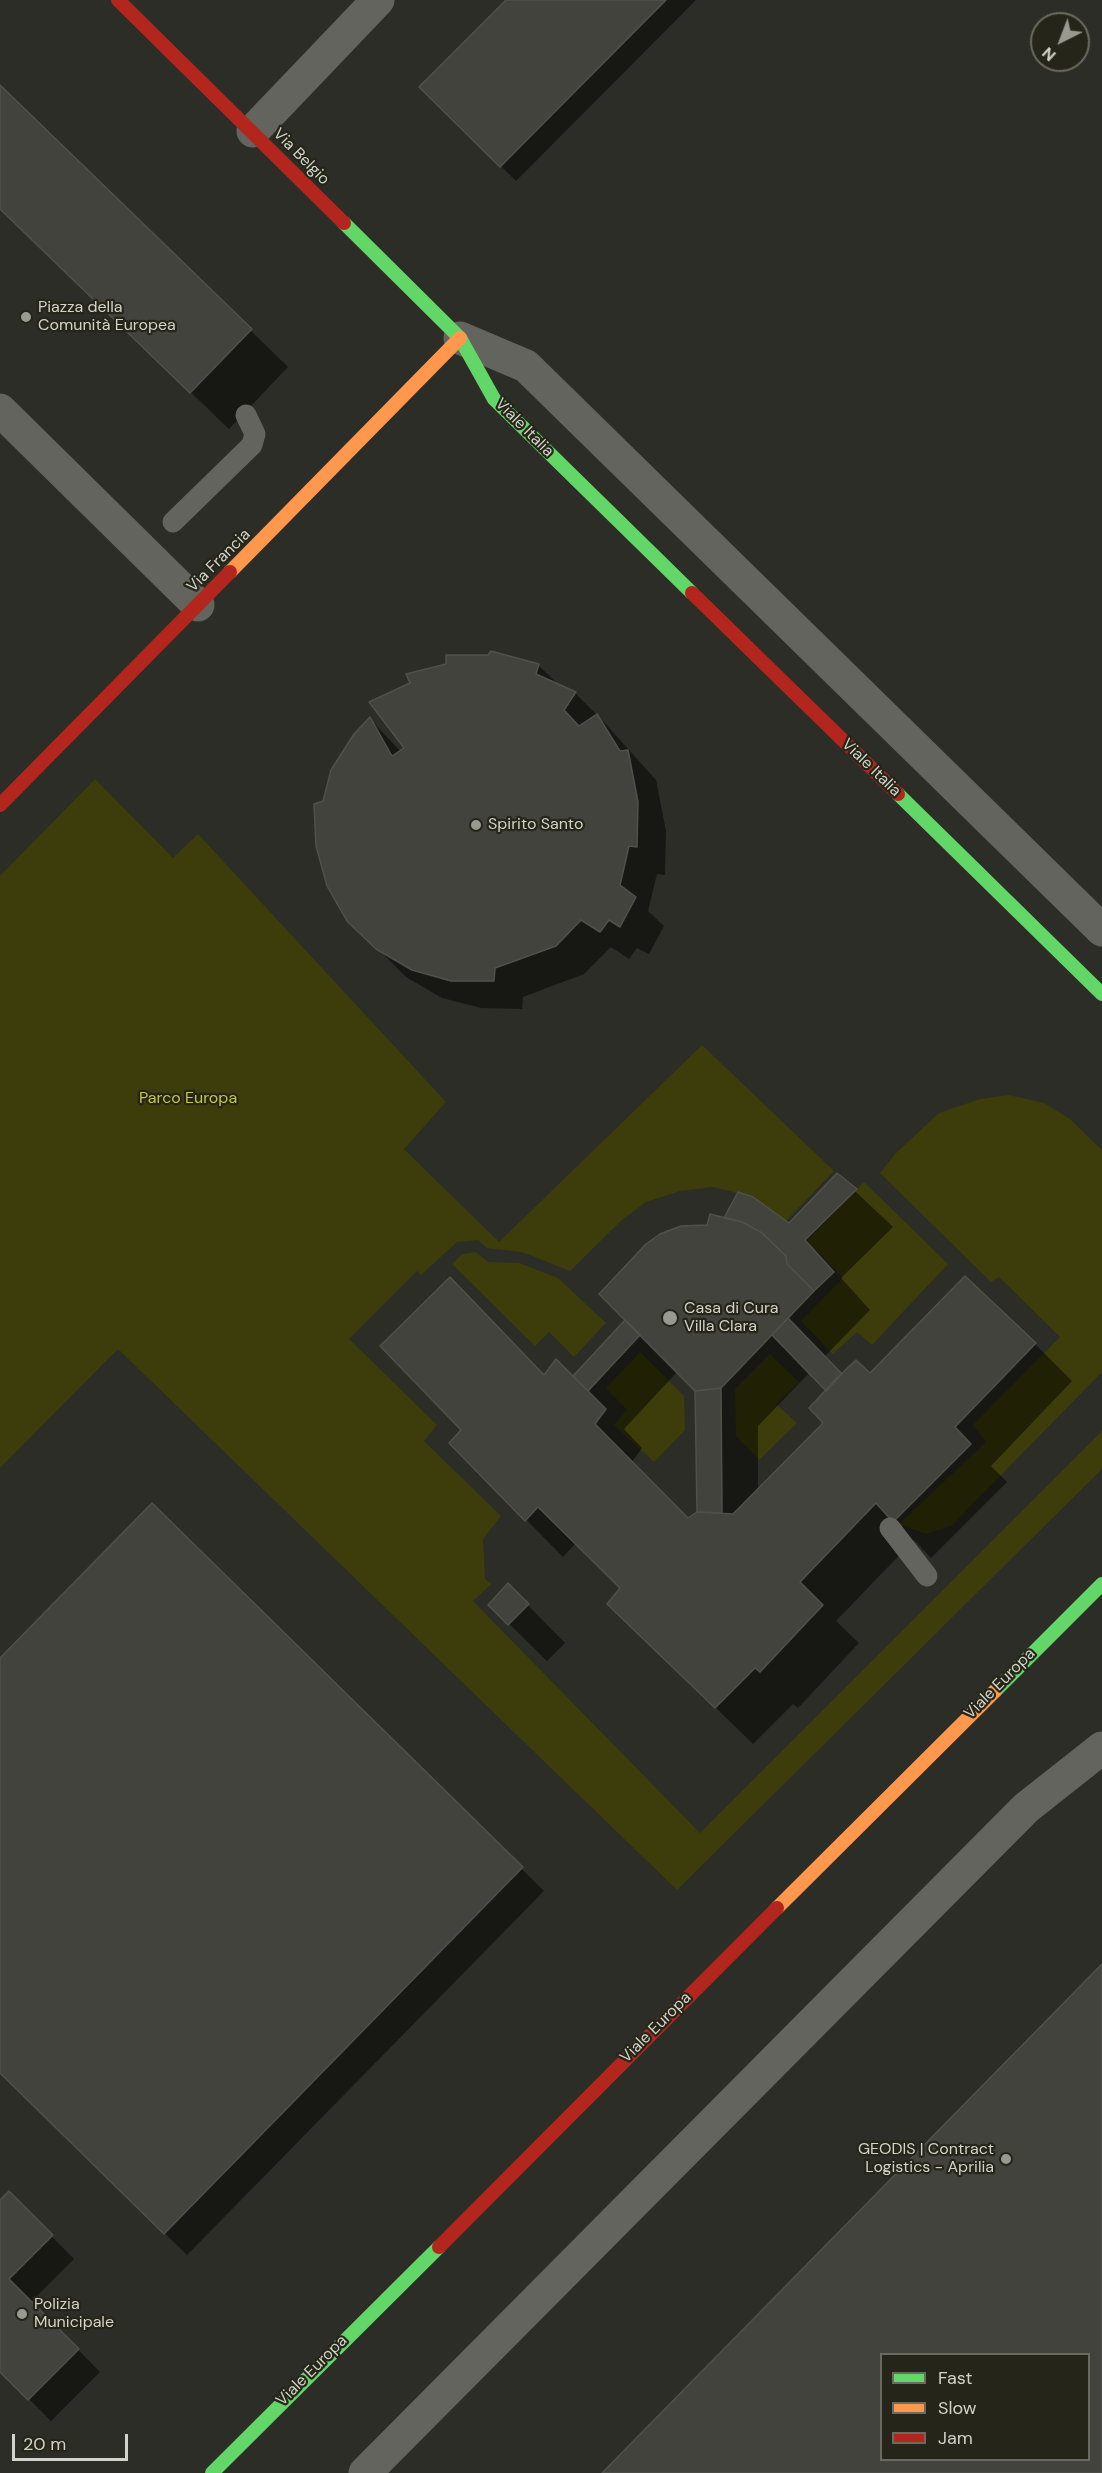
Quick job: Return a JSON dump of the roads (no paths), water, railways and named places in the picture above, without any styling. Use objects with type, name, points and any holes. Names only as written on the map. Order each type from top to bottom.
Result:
[{"type":"street","name":"Via Belgio","points":[[118,0],[460,338]]},
{"type":"street","points":[[253,131],[378,0]]},
{"type":"street","points":[[460,338],[526,366],[1102,930]]},
{"type":"street","name":"Via Francia","points":[[0,805],[460,338]]},
{"type":"street","name":"Viale Italia","points":[[460,338],[494,399],[1102,994]]},
{"type":"street","points":[[0,410],[198,605]]},
{"type":"street","name":"Viale Europa","points":[[212,2473],[1102,1584]]},
{"type":"street","points":[[365,2473],[1026,1808],[1102,1748]]},
{"type":"lane","points":[[173,522],[252,445],[255,434],[246,415]]},
{"type":"lane","points":[[890,1528],[927,1576]]},
{"type":"place","name":"Piazza della Comunità Europea","points":[[26,317]]},
{"type":"place","name":"Spirito Santo","points":[[476,825]]},
{"type":"place","name":"Casa di Cura Villa Clara","points":[[670,1318]]},
{"type":"place","name":"GEODIS | Contract Logistics - Aprilia","points":[[1006,2159]]},
{"type":"place","name":"Polizia Municipale","points":[[22,2314]]},
{"type":"park label","name":"Parco Europa","points":[[188,1099]]}]
